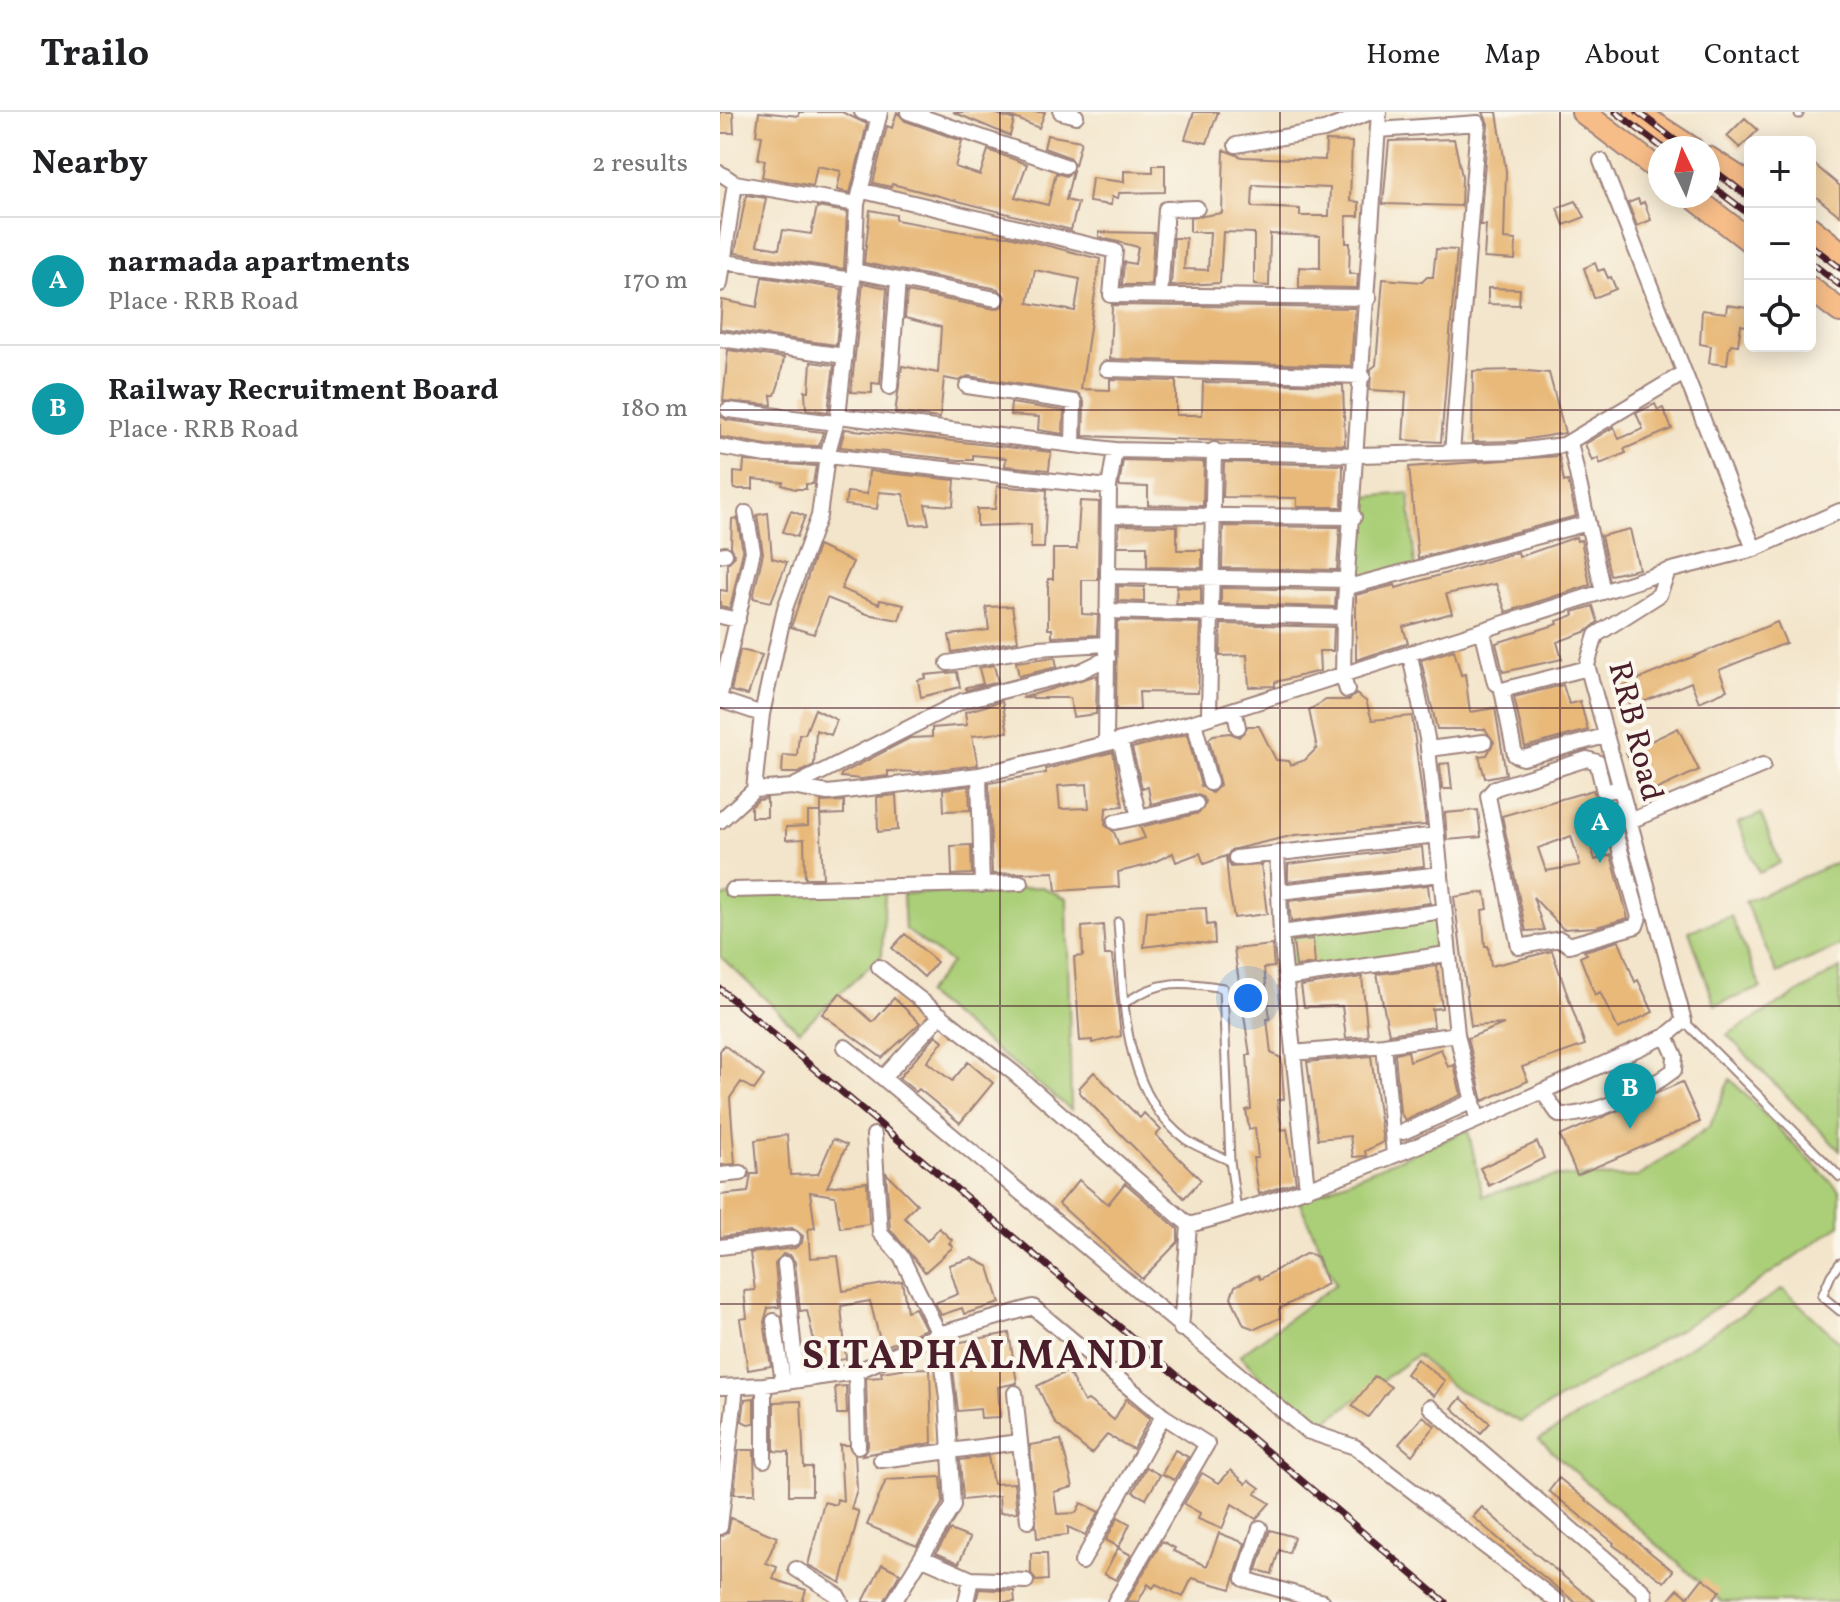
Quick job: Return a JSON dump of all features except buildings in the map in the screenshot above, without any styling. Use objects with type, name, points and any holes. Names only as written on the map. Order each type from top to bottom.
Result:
[{"type":"main road","points":[[1583,112],[1648,162]]},
{"type":"main road","points":[[1636,112],[1673,136]]},
{"type":"main road","points":[[1720,166],[1744,181]]},
{"type":"main road","points":[[1707,208],[1744,236]]},
{"type":"main road","points":[[1816,233],[1840,252]]},
{"type":"main road","points":[[1816,293],[1840,311]]},
{"type":"street","points":[[754,790],[762,714],[785,608],[819,516],[827,456],[837,420],[860,197],[880,115],[862,112]]},
{"type":"street","points":[[908,112],[1065,166]]},
{"type":"street","points":[[1061,112],[1076,116]]},
{"type":"street","points":[[1324,130],[1331,112]]},
{"type":"street","points":[[1236,145],[1324,130],[1371,112]]},
{"type":"street","points":[[1345,683],[1344,617],[1354,517],[1379,112]]},
{"type":"street","points":[[1378,130],[1478,123],[1452,453]]},
{"type":"street","points":[[1601,161],[1754,549]]},
{"type":"street","points":[[720,173],[735,183],[860,197],[1115,251],[1111,295],[1369,298]]},
{"type":"street","points":[[720,284],[735,183]]},
{"type":"street","points":[[1160,296],[1166,209],[1197,208]]},
{"type":"street","points":[[724,262],[898,280],[996,299]]},
{"type":"street","points":[[890,387],[898,280]]},
{"type":"street","points":[[720,339],[845,356]]},
{"type":"street","points":[[1107,369],[1363,376]]},
{"type":"street","points":[[728,410],[1115,450],[1358,455],[1517,451],[1570,442],[1684,373]]},
{"type":"street","points":[[967,386],[1074,402],[1073,445]]},
{"type":"street","points":[[1570,442],[1603,592]]},
{"type":"street","points":[[720,447],[766,455],[827,456],[1109,487]]},
{"type":"street","points":[[1115,450],[1109,487],[1107,611],[1113,742],[1139,817]]},
{"type":"street","points":[[1209,716],[1214,450]]},
{"type":"street","points":[[720,821],[754,790],[792,787],[828,793],[979,775],[1194,722],[1234,709],[1326,689],[1410,655],[1668,571],[1754,549],[1840,511]]},
{"type":"street","points":[[746,513],[753,551],[720,697],[762,714]]},
{"type":"street","points":[[1110,515],[1354,517]]},
{"type":"street","points":[[1109,576],[1348,584],[1588,523]]},
{"type":"street","name":"RRB Road","points":[[1668,571],[1659,595],[1596,635],[1589,651],[1588,668],[1684,1021]]},
{"type":"street","points":[[1107,611],[1344,617]]},
{"type":"street","points":[[720,616],[738,620]]},
{"type":"street","points":[[1483,633],[1495,683]]},
{"type":"street","points":[[948,663],[1037,648],[1108,651]]},
{"type":"street","points":[[792,787],[962,701],[1081,671],[1108,651]]},
{"type":"street","points":[[1410,655],[1428,749],[1447,954],[1470,1103]]},
{"type":"street","points":[[1588,668],[1502,690],[1515,755],[1523,758],[1605,736]]},
{"type":"street","points":[[1234,709],[1238,727]]},
{"type":"street","points":[[1194,722],[1210,783]]},
{"type":"street","points":[[1428,749],[1484,742]]},
{"type":"street","points":[[1587,759],[1597,762],[1609,811],[1639,917],[1636,926],[1569,945],[1560,939],[1519,947],[1488,796],[1495,788],[1587,759]]},
{"type":"street","points":[[1609,811],[1628,814],[1763,765]]},
{"type":"street","points":[[979,775],[982,885]]},
{"type":"street","points":[[1604,792],[1620,788]]},
{"type":"street","points":[[1115,822],[1196,804]]},
{"type":"street","points":[[1236,858],[1437,835]]},
{"type":"street","points":[[1277,854],[1281,933],[1307,1189]]},
{"type":"street","points":[[1279,892],[1441,874]]},
{"type":"street","points":[[732,890],[1021,883]]},
{"type":"street","points":[[1281,933],[1444,911]]},
{"type":"street","points":[[1286,978],[1447,954]]},
{"type":"street","points":[[879,967],[1014,1073],[1189,1225]]},
{"type":"street","points":[[883,1078],[941,1015]]},
{"type":"street","points":[[1189,1225],[1237,1213],[1394,1155],[1666,1036],[1684,1021]]},
{"type":"street","points":[[1293,1053],[1384,1045],[1457,1034]]},
{"type":"street","points":[[1542,1091],[1559,1115],[1577,1116],[1661,1081],[1674,1070],[1675,1056],[1666,1036]]},
{"type":"street","points":[[1384,1045],[1394,1155]]},
{"type":"street","points":[[845,1047],[1307,1431],[1355,1447],[1558,1602]]},
{"type":"street","points":[[1454,1056],[1477,1119]]},
{"type":"street","points":[[1403,1132],[1470,1103]]},
{"type":"street","points":[[874,1135],[880,1233],[901,1256],[939,1334],[953,1506],[894,1602]]},
{"type":"street","points":[[720,1175],[741,1173]]},
{"type":"street","points":[[1181,1329],[1189,1225]]},
{"type":"street","points":[[720,1247],[793,1238]]},
{"type":"street","points":[[785,1264],[790,1381]]},
{"type":"street","points":[[720,1387],[764,1385],[856,1372],[939,1334],[1033,1307],[1163,1416],[1207,1444],[1115,1602]]},
{"type":"street","points":[[774,1321],[790,1381]]},
{"type":"street","points":[[856,1372],[858,1446]]},
{"type":"street","points":[[764,1385],[764,1460]]},
{"type":"street","points":[[720,1527],[736,1387]]},
{"type":"street","points":[[1015,1393],[1028,1521]]},
{"type":"street","points":[[1430,1407],[1644,1592],[1645,1602]]},
{"type":"street","points":[[1082,1562],[1163,1416]]},
{"type":"street","points":[[881,1460],[1019,1442]]},
{"type":"street","points":[[1260,1528],[1244,1579],[1323,1602]]},
{"type":"street","points":[[923,1558],[971,1579],[1026,1581]]},
{"type":"street","points":[[796,1569],[837,1595],[841,1602]]},
{"type":"street","points":[[966,1602],[971,1579]]},
{"type":"lane","points":[[1118,922],[1126,1036],[1153,1105],[1185,1139],[1230,1161]]},
{"type":"lane","points":[[1125,1003],[1147,987],[1186,981],[1223,988],[1230,1161],[1237,1213]]},
{"type":"lane","points":[[1684,1021],[1840,1177]]},
{"type":"lane","points":[[1840,1263],[1822,1296],[1840,1311]]},
{"type":"green space","points":[[1409,493],[1415,566],[1348,587],[1355,498]]},
{"type":"green space","points":[[1761,814],[1780,863],[1759,873],[1738,823]]},
{"type":"green space","points":[[1840,861],[1840,946],[1777,973],[1745,902]]},
{"type":"green space","points":[[1042,887],[1067,898],[1071,1110],[925,994],[951,963],[905,929],[903,894]]},
{"type":"green space","points":[[885,891],[882,955],[799,1031],[720,956],[720,898],[735,893]]},
{"type":"green space","points":[[1444,911],[1447,954],[1286,978],[1281,933]]},
{"type":"green space","points":[[1731,916],[1761,988],[1715,1005],[1689,931]]},
{"type":"green space","points":[[1840,968],[1840,1151],[1727,1035]]},
{"type":"green space","points":[[1730,1079],[1840,1191],[1840,1225],[1742,1293],[1520,1422],[1451,1386],[1417,1355],[1326,1421],[1280,1399],[1240,1355],[1336,1284],[1299,1201],[1468,1130],[1483,1196],[1556,1176],[1638,1177],[1710,1126]]},
{"type":"green space","points":[[1783,1289],[1840,1342],[1840,1602],[1722,1602],[1539,1440]]},
{"type":"railway","points":[[1616,112],[1648,137]]},
{"type":"railway","points":[[1638,112],[1669,136]]},
{"type":"railway","points":[[1720,175],[1744,193]]},
{"type":"railway","points":[[1720,192],[1744,210]]},
{"type":"railway","points":[[1816,250],[1840,268]]},
{"type":"railway","points":[[1816,267],[1840,285]]},
{"type":"railway","points":[[720,989],[1445,1602]]},
{"type":"place","name":"narmada apartments","points":[[1600,863]]},
{"type":"place","name":"Railway Recruitment Board","points":[[1630,1129]]},
{"type":"district","name":"SITAPHALMANDI","points":[[984,1354]]}]
